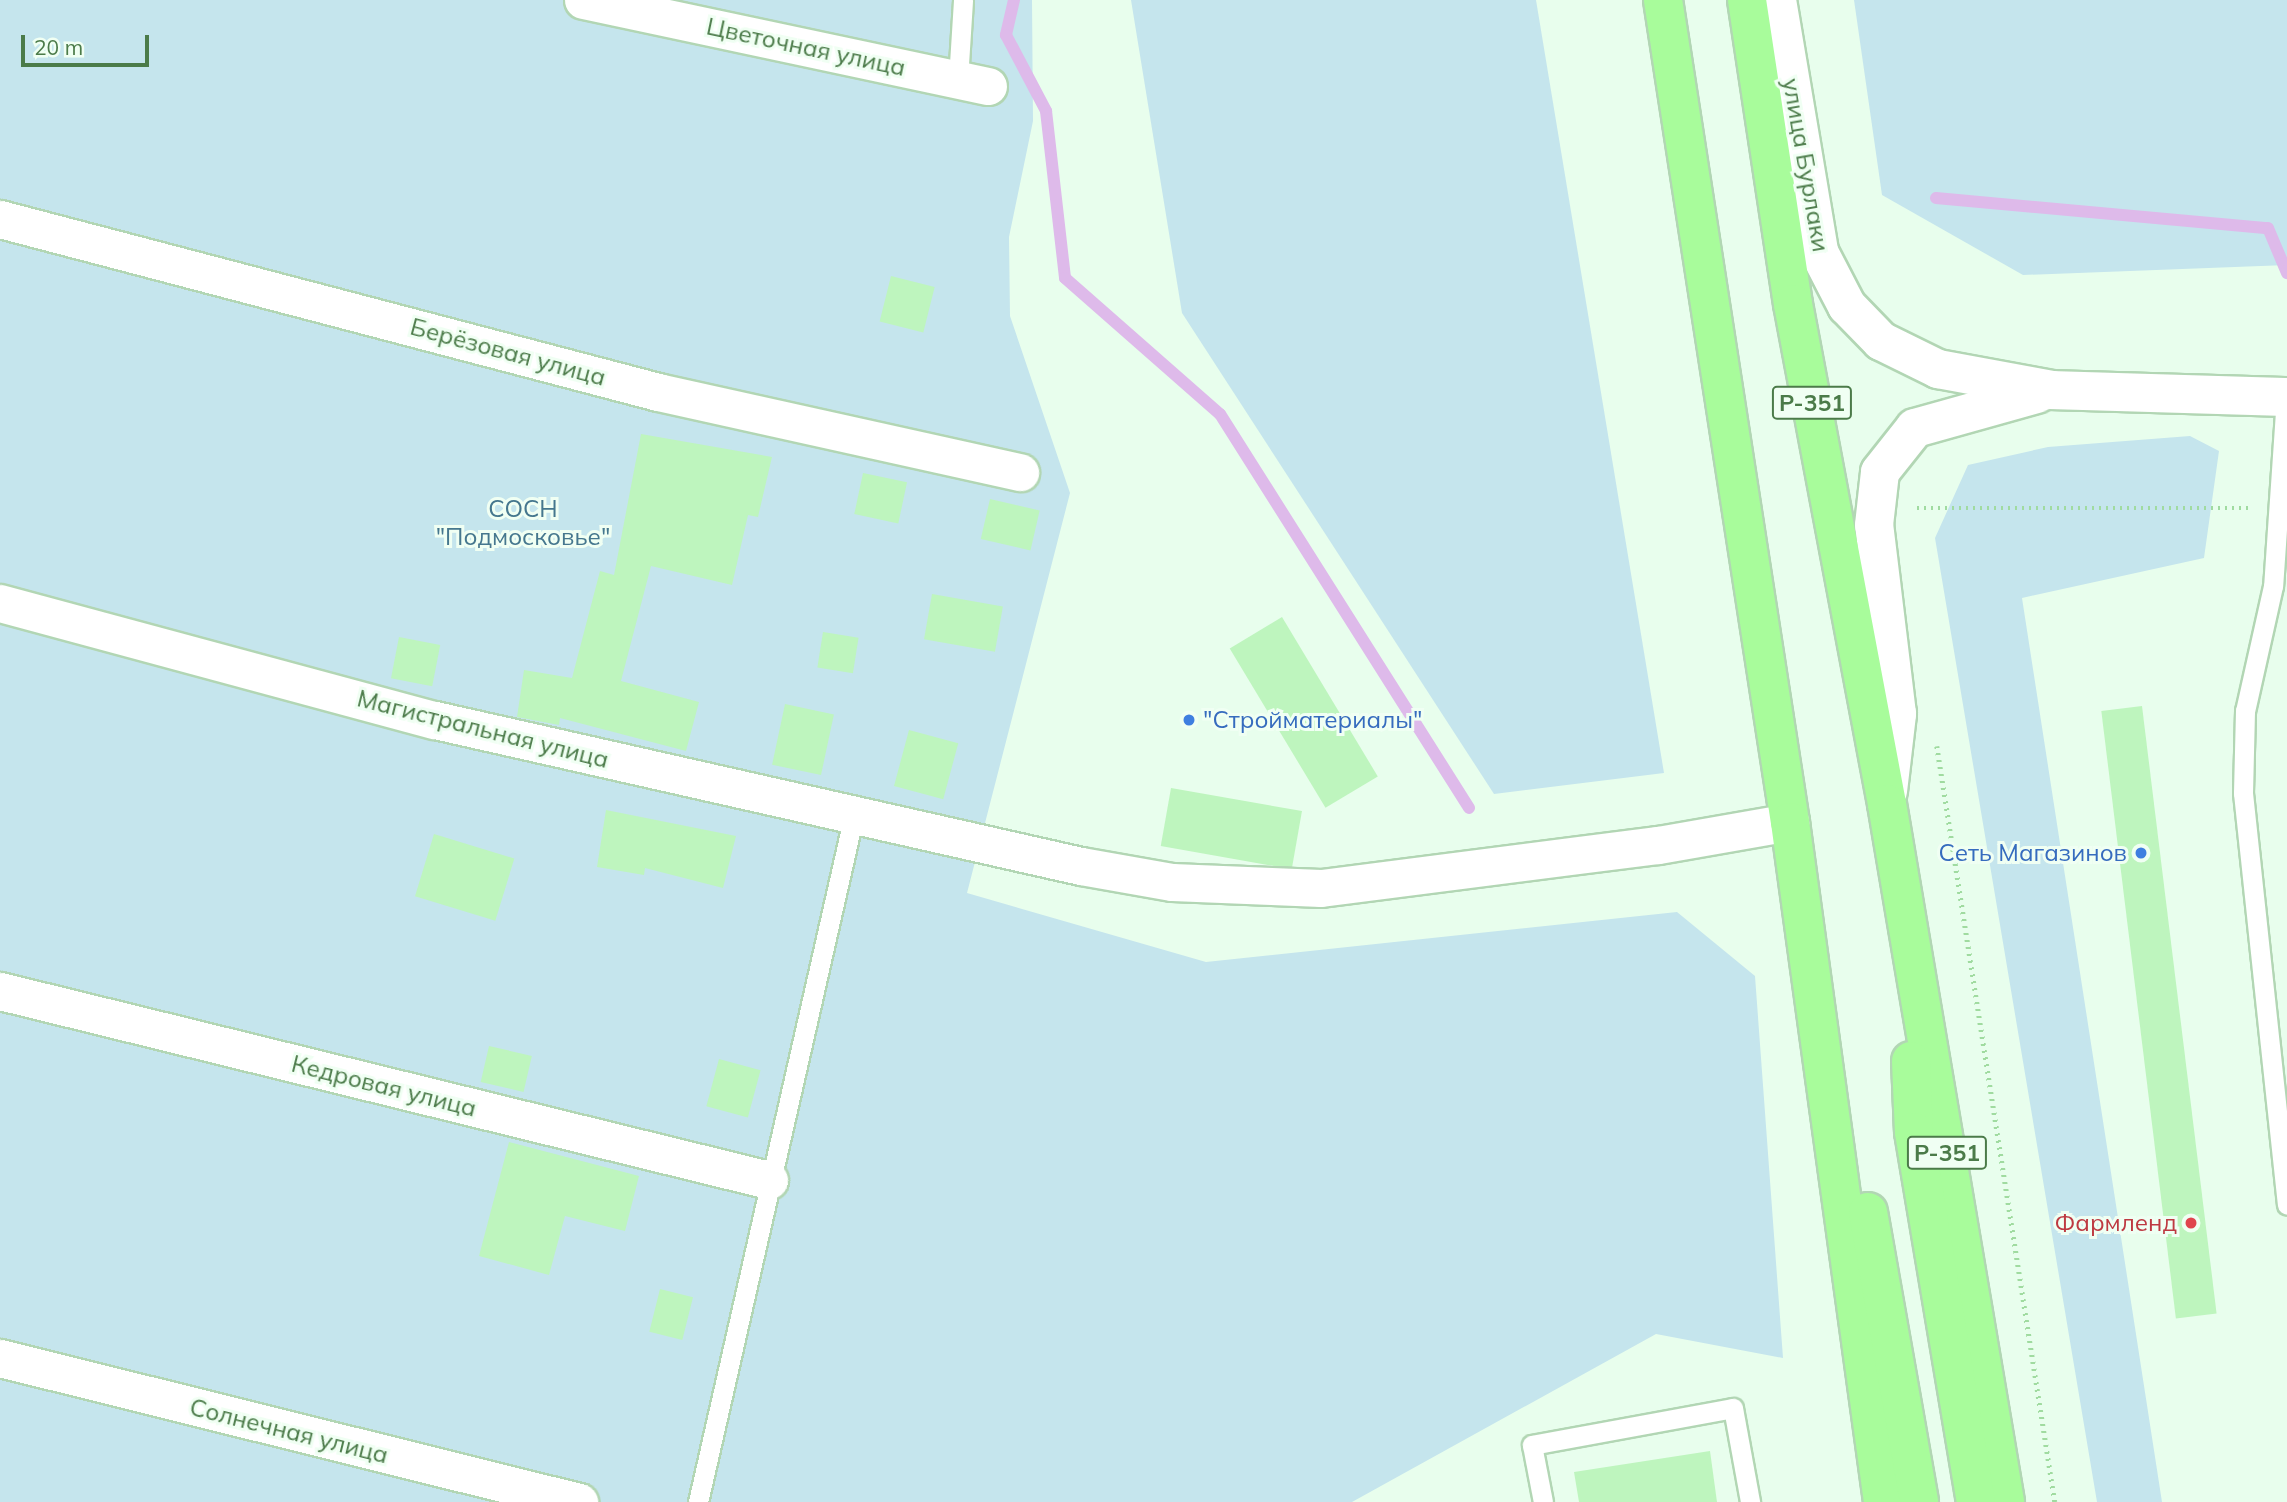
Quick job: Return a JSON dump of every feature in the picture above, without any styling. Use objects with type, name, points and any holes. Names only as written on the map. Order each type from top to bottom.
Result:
[{"type":"highway","points":[[1663,0],[1790,822],[1883,1502]]},
{"type":"highway","name":"Р-351","points":[[1747,0],[1793,304],[1887,804],[2005,1502]]},
{"type":"highway","points":[[1904,901],[1914,1132],[1976,1502]]},
{"type":"highway","points":[[1832,1124],[1861,1175],[1919,1502]]},
{"type":"street","name":"Цветочная улица","points":[[583,0],[973,83]]},
{"type":"street","name":"улица Бурлаки","points":[[1777,0],[1819,252],[1847,306],[1881,341],[1938,369],[2052,390],[2286,397]]},
{"type":"street","name":"Берёзовая улица","points":[[0,219],[658,391],[1020,472]]},
{"type":"street","name":"улица Бурлаки","points":[[1887,804],[1897,714],[1874,525],[1880,472],[1915,428],[2052,390]]},
{"type":"street","name":"Магистральная улица","points":[[0,603],[435,720],[969,841],[1172,882],[1321,888],[1658,845],[1790,822]]},
{"type":"street","name":"Кедровая улица","points":[[0,991],[769,1180]]},
{"type":"street","name":"Солнечная улица","points":[[0,1358],[579,1502]]},
{"type":"lane","points":[[963,0],[973,83]]},
{"type":"lane","points":[[2286,397],[2276,508],[2273,586],[2245,711],[2243,793],[2287,1205]]},
{"type":"lane","points":[[698,1502],[854,815]]},
{"type":"lane","points":[[1543,1502],[1532,1445],[1733,1408],[1750,1502]]},
{"type":"path","points":[[1913,508],[2276,508]]},
{"type":"path","points":[[1936,743],[2055,1502]]},
{"type":"green space","name":"СОСН \"Подмосковье\"","points":[[0,0],[1032,0],[1033,121],[1009,237],[1010,316],[1070,493],[967,893],[1206,962],[1677,912],[1755,976],[1783,1358],[1656,1334],[1352,1502],[0,1502]]},
{"type":"green space","points":[[1131,0],[1536,0],[1664,773],[1494,794],[1182,313]]},
{"type":"green space","points":[[1854,0],[2287,0],[2287,265],[2023,275],[1882,195]]},
{"type":"green space","points":[[2190,436],[2219,451],[2204,558],[2022,598],[2162,1502],[2097,1502],[1935,538],[1968,465],[2048,447]]},
{"type":"building","points":[[891,276],[935,287],[923,332],[880,322]]},
{"type":"building","points":[[641,434],[772,457],[758,517],[748,515],[732,585],[651,566],[621,681],[699,702],[686,751],[560,718],[559,725],[517,717],[524,670],[572,678],[600,571],[614,575]]},
{"type":"building","points":[[863,473],[907,482],[898,523],[854,514]]},
{"type":"building","points":[[990,499],[1040,510],[1030,550],[981,539]]},
{"type":"building","points":[[932,594],[1003,607],[995,652],[924,639]]},
{"type":"building","points":[[1282,617],[1378,776],[1326,808],[1230,648]]},
{"type":"building","points":[[823,632],[859,638],[853,673],[817,668]]},
{"type":"building","points":[[399,637],[440,645],[432,686],[391,678]]},
{"type":"building","points":[[785,704],[834,714],[821,775],[772,765]]},
{"type":"building","points":[[2142,706],[2217,1313],[2176,1318],[2101,711]]},
{"type":"building","points":[[909,730],[958,743],[943,799],[894,786]]},
{"type":"building","points":[[1171,788],[1302,811],[1292,869],[1161,846]]},
{"type":"building","points":[[606,810],[736,836],[723,888],[645,868],[644,875],[597,867]]},
{"type":"building","points":[[434,834],[514,859],[495,921],[415,896]]},
{"type":"building","points":[[489,1046],[532,1056],[524,1092],[481,1082]]},
{"type":"building","points":[[719,1059],[761,1070],[748,1117],[706,1106]]},
{"type":"building","points":[[509,1142],[639,1176],[625,1231],[565,1216],[549,1275],[479,1256]]},
{"type":"building","points":[[660,1289],[693,1297],[682,1340],[649,1332]]},
{"type":"building","points":[[1710,1451],[1717,1502],[1579,1502],[1574,1472]]},
{"type":"waterway","points":[[1014,0],[1006,35],[1046,111],[1065,278],[1220,414],[1469,808]]},
{"type":"waterway","points":[[1936,198],[2268,228],[2287,273]]},
{"type":"place","name":"\"Стройматериалы\"","points":[[1189,720]]},
{"type":"place","name":"Сеть Магазинов","points":[[2141,853]]},
{"type":"place","name":"Фармленд","points":[[2191,1223]]}]
